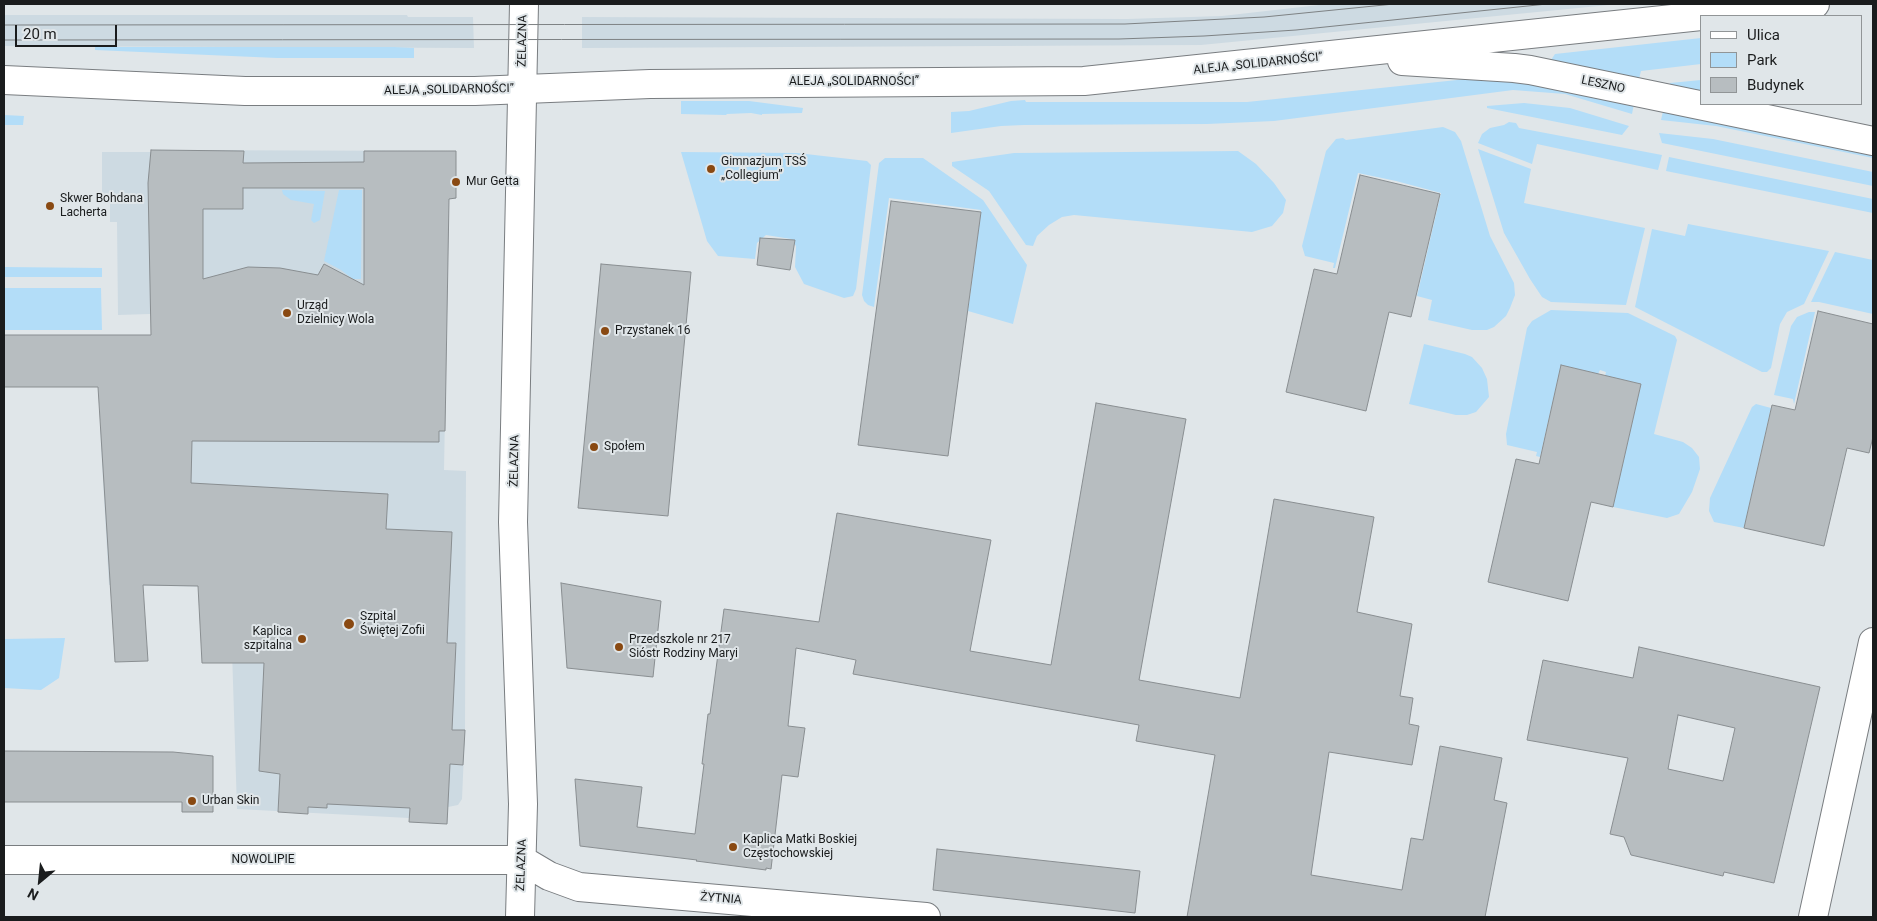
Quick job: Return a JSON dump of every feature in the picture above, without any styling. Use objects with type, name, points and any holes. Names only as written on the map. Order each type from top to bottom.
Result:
[{"type":"main road","name":"ŻELAZNA","points":[[520,917],[523,804],[513,522],[524,4]]},
{"type":"main road","name":"ALEJA „SOLIDARNOŚCI”","points":[[1710,15],[1815,4]]},
{"type":"main road","name":"ALEJA „SOLIDARNOŚCI”","points":[[4,80],[245,91],[468,91],[650,84],[1084,81],[1700,16]]},
{"type":"main road","name":"LESZNO","points":[[1329,56],[1514,68],[1873,141]]},
{"type":"main road","points":[[1813,917],[1873,642]]},
{"type":"main road","name":"NOWOLIPIE","points":[[4,860],[522,860]]},
{"type":"main road","name":"ŻYTNIA","points":[[522,860],[549,876],[579,887],[926,917]]},
{"type":"shaded area","points":[[1328,4],[1619,4],[1201,45],[582,48],[582,17],[1127,19],[1222,16]]},
{"type":"shaded area","points":[[4,15],[407,15],[408,17],[473,17],[474,48],[4,46]]},
{"type":"shaded area","points":[[152,150],[456,151],[456,199],[449,199],[444,470],[466,471],[465,730],[462,799],[458,805],[448,807],[447,824],[409,822],[409,818],[237,809],[230,587],[109,585],[100,427],[131,425],[190,412],[150,314],[118,315],[117,222],[110,222],[110,201],[102,201],[102,152],[151,152]]},
{"type":"green space","points":[[1700,38],[1700,64],[1641,71],[1639,79],[1552,62],[1551,60],[1555,54]]},
{"type":"green space","points":[[95,47],[394,47],[414,48],[414,58],[277,58],[95,50]]},
{"type":"green space","points":[[1476,78],[1503,78],[1634,104],[1632,114],[1565,94],[1513,90],[1274,121],[1207,124],[1024,125],[1001,126],[951,133],[951,112],[969,111],[1011,101],[1247,102]]},
{"type":"green space","points":[[1700,80],[1700,92],[1670,86],[1670,83]]},
{"type":"green space","points":[[681,101],[749,101],[803,108],[802,113],[762,115],[751,113],[726,115],[681,114]]},
{"type":"green space","points":[[1524,103],[1570,108],[1629,126],[1622,135],[1487,108],[1487,106]]},
{"type":"green space","points":[[1664,107],[1873,150],[1873,158],[1716,126],[1661,120]]},
{"type":"green space","points":[[4,115],[24,116],[23,125],[4,125]]},
{"type":"green space","points":[[1509,122],[1516,123],[1519,128],[1662,155],[1658,170],[1537,144],[1532,164],[1478,143],[1482,134],[1490,128]]},
{"type":"green space","points":[[1443,127],[1455,132],[1461,141],[1490,236],[1514,283],[1515,295],[1506,316],[1494,327],[1487,330],[1472,330],[1428,320],[1432,300],[1417,296],[1441,193],[1358,173],[1335,268],[1333,268],[1334,263],[1305,256],[1302,246],[1326,151],[1336,139],[1343,138],[1346,140]]},
{"type":"green space","points":[[1659,133],[1713,139],[1873,172],[1873,186],[1662,143]]},
{"type":"green space","points":[[1478,149],[1531,169],[1524,203],[1645,228],[1626,305],[1551,302],[1542,297],[1504,233]]},
{"type":"green space","points":[[1238,151],[1256,164],[1274,183],[1286,200],[1283,213],[1272,226],[1252,232],[1074,215],[1062,217],[1049,225],[1037,236],[1033,246],[1026,245],[989,191],[952,166],[952,162],[1014,153]]},
{"type":"green space","points":[[681,152],[797,153],[867,161],[871,165],[856,289],[853,296],[844,298],[804,284],[795,267],[796,246],[791,239],[766,235],[757,243],[755,259],[718,256],[707,241]]},
{"type":"green space","points":[[1669,157],[1873,199],[1873,213],[1666,171]]},
{"type":"green space","points":[[885,158],[923,158],[983,200],[1027,265],[1013,324],[968,311],[981,210],[889,198],[874,307],[864,301],[862,295],[879,163]]},
{"type":"green space","points":[[282,190],[325,191],[320,220],[314,223],[311,220],[314,204],[291,200],[283,194]]},
{"type":"green space","points":[[339,190],[362,190],[361,279],[353,279],[324,261]]},
{"type":"green space","points":[[1688,224],[1829,251],[1804,304],[1787,312],[1780,324],[1771,368],[1767,372],[1762,372],[1635,307],[1652,229],[1685,236]]},
{"type":"green space","points":[[1835,252],[1873,260],[1873,314],[1819,302],[1811,302]]},
{"type":"green space","points":[[4,267],[102,268],[102,277],[4,277]]},
{"type":"green space","points":[[4,288],[101,288],[102,330],[4,330]]},
{"type":"green space","points":[[1551,310],[1628,313],[1675,336],[1677,340],[1654,434],[1683,442],[1692,448],[1699,457],[1700,469],[1692,492],[1679,514],[1667,518],[1613,507],[1641,384],[1605,376],[1606,372],[1600,370],[1598,374],[1561,365],[1540,457],[1536,456],[1537,452],[1507,445],[1506,434],[1527,328],[1532,321]]},
{"type":"green space","points":[[1809,312],[1815,312],[1794,404],[1793,399],[1774,395],[1791,326],[1797,317]]},
{"type":"green space","points":[[1424,344],[1465,354],[1472,357],[1482,368],[1487,379],[1489,397],[1476,412],[1467,415],[1456,415],[1409,404]]},
{"type":"green space","points":[[1756,404],[1771,408],[1744,528],[1714,522],[1709,511],[1710,498],[1752,407]]},
{"type":"green space","points":[[65,638],[59,678],[41,690],[4,688],[4,639]]},
{"type":"building","points":[[151,150],[244,151],[243,163],[364,162],[364,151],[456,151],[456,198],[449,199],[445,431],[439,431],[439,442],[192,441],[191,483],[388,494],[386,529],[452,532],[447,643],[456,643],[452,730],[465,730],[463,765],[450,764],[447,824],[409,822],[410,808],[327,804],[327,808],[308,807],[308,814],[278,812],[280,774],[259,771],[264,663],[202,663],[198,586],[143,585],[148,661],[115,662],[98,387],[4,387],[4,335],[151,335],[148,183]],"holes":[[[243,188],[364,188],[364,285],[324,264],[318,275],[280,268],[248,267],[203,279],[203,209],[243,209]]]},
{"type":"building","points":[[1360,175],[1440,194],[1411,317],[1389,312],[1366,411],[1286,392],[1314,269],[1337,274]]},
{"type":"building","points":[[891,201],[981,212],[948,456],[858,445]]},
{"type":"building","points":[[760,238],[795,240],[790,270],[757,265]]},
{"type":"building","points":[[601,264],[691,272],[668,516],[578,508]]},
{"type":"building","points":[[1818,311],[1873,324],[1873,437],[1869,453],[1847,448],[1824,546],[1744,528],[1772,405],[1795,410]]},
{"type":"building","points":[[1561,365],[1641,384],[1613,507],[1591,502],[1568,601],[1488,582],[1516,459],[1539,464]]},
{"type":"building","points":[[1096,403],[1186,419],[1139,680],[1240,698],[1274,499],[1374,517],[1357,612],[1412,624],[1400,696],[1413,698],[1409,724],[1419,726],[1412,765],[1329,752],[1311,875],[1402,890],[1411,838],[1423,840],[1440,746],[1502,758],[1494,800],[1507,803],[1485,917],[1187,917],[1215,755],[1136,741],[1139,725],[853,674],[856,660],[796,648],[788,726],[805,728],[798,777],[782,775],[771,869],[766,868],[766,870],[580,846],[575,779],[642,787],[637,827],[695,834],[708,714],[710,714],[724,609],[819,622],[837,513],[991,540],[970,651],[1051,665]]},
{"type":"building","points":[[561,583],[661,601],[653,677],[567,668]]},
{"type":"building","points":[[1639,647],[1820,687],[1774,883],[1724,872],[1723,876],[1631,855],[1624,837],[1610,834],[1628,758],[1527,740],[1543,660],[1633,678]],"holes":[[[1678,715],[1735,728],[1723,781],[1668,769]]]},
{"type":"building","points":[[4,751],[173,752],[213,756],[213,812],[182,812],[182,802],[4,802]]},
{"type":"building","points":[[937,849],[1140,871],[1135,913],[933,890]]},
{"type":"tram line","points":[[4,25],[1125,24],[1264,17],[1394,4]]},
{"type":"tram line","points":[[4,40],[1119,39],[1296,30],[1547,4]]},
{"type":"place","name":"Gimnazjum TSŚ „Collegium”","points":[[711,169]]},
{"type":"place","name":"Mur Getta","points":[[456,182]]},
{"type":"place","name":"Skwer Bohdana Lacherta","points":[[50,206]]},
{"type":"place","name":"Urząd Dzielnicy Wola","points":[[287,313]]},
{"type":"place","name":"Przystanek 16","points":[[605,331]]},
{"type":"place","name":"Społem","points":[[594,447]]},
{"type":"place","name":"Szpital Świętej Zofii","points":[[349,624]]},
{"type":"place","name":"Kaplica szpitalna","points":[[302,639]]},
{"type":"place","name":"Przedszkole nr 217 Sióstr Rodziny Maryi","points":[[619,647]]},
{"type":"place","name":"Urban Skin","points":[[192,801]]},
{"type":"place","name":"Kaplica Matki Boskiej Częstochowskiej","points":[[733,847]]}]
